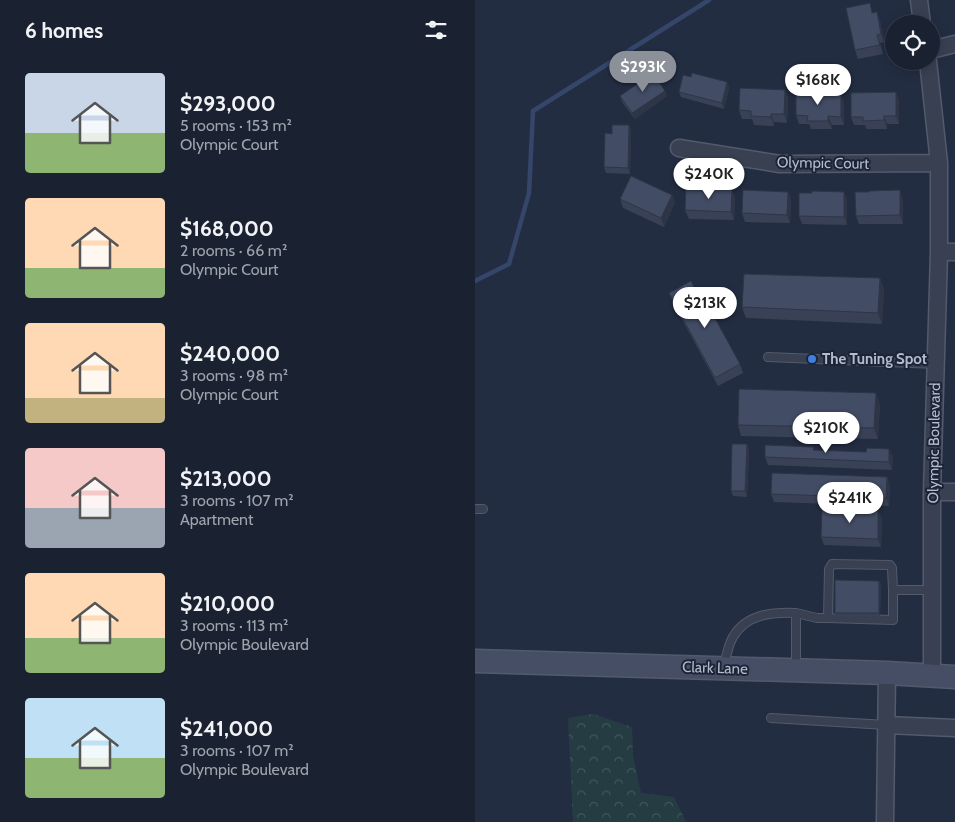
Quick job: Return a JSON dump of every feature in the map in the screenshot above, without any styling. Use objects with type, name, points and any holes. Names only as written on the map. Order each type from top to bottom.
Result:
[{"type":"main road","name":"Clark Lane","points":[[475,661],[887,673],[955,677]]},
{"type":"street","points":[[919,0],[922,15]]},
{"type":"street","points":[[940,48],[955,44]]},
{"type":"street","name":"Olympic Boulevard","points":[[929,70],[947,252],[936,364],[932,492],[932,676]]},
{"type":"street","name":"Olympic Court","points":[[679,148],[780,164],[939,163]]},
{"type":"street","points":[[932,492],[955,492]]},
{"type":"street","points":[[885,822],[887,673]]},
{"type":"street","points":[[886,724],[955,728]]},
{"type":"lane","points":[[768,358],[936,364]]},
{"type":"lane","points":[[723,668],[733,637],[747,621],[773,612],[796,613],[817,618],[893,620],[892,568],[890,565],[832,564],[829,569],[828,618]]},
{"type":"lane","points":[[893,590],[933,590]]},
{"type":"lane","points":[[796,613],[796,671]]},
{"type":"lane","points":[[771,718],[886,724]]},
{"type":"green space","points":[[593,714],[632,727],[633,755],[641,793],[674,797],[686,822],[573,822],[568,718]]},
{"type":"building","points":[[870,3],[872,13],[877,12],[881,34],[877,35],[880,45],[855,50],[846,8]]},
{"type":"building","points":[[653,73],[665,91],[632,113],[620,96]]},
{"type":"building","points":[[692,73],[727,82],[722,103],[679,92],[683,75],[691,77]]},
{"type":"building","points":[[740,88],[785,90],[784,114],[771,114],[771,117],[751,116],[751,111],[739,110]]},
{"type":"building","points":[[796,92],[841,93],[841,117],[828,116],[828,121],[807,121],[808,116],[796,115]]},
{"type":"building","points":[[896,92],[896,116],[884,116],[884,120],[863,121],[863,117],[851,117],[851,93]]},
{"type":"building","points":[[612,125],[629,125],[628,168],[604,167],[605,133],[612,134]]},
{"type":"building","points":[[631,176],[672,195],[661,218],[620,199]]},
{"type":"building","points":[[686,187],[732,189],[731,212],[685,210]]},
{"type":"building","points":[[743,190],[788,192],[787,215],[742,213]]},
{"type":"building","points":[[900,190],[900,215],[856,216],[855,192]]},
{"type":"building","points":[[812,191],[844,192],[844,217],[799,216],[799,193],[812,193]]},
{"type":"building","points":[[744,274],[880,278],[878,313],[742,307]]},
{"type":"building","points":[[691,281],[695,289],[699,289],[740,364],[715,378],[669,293]]},
{"type":"building","points":[[739,389],[876,393],[874,428],[738,425]]},
{"type":"building","points":[[732,444],[747,444],[745,491],[731,491]]},
{"type":"building","points":[[765,445],[814,447],[813,450],[866,452],[867,448],[889,449],[889,462],[765,457]]},
{"type":"building","points":[[772,473],[887,477],[886,498],[771,494]]},
{"type":"building","points":[[822,509],[878,511],[878,539],[821,537]]},
{"type":"building","points":[[835,580],[879,581],[879,613],[835,613]]},
{"type":"waterway","points":[[475,281],[509,264],[529,193],[533,111],[709,0]]},
{"type":"place","name":"The Tuning Spot","points":[[812,359]]}]
